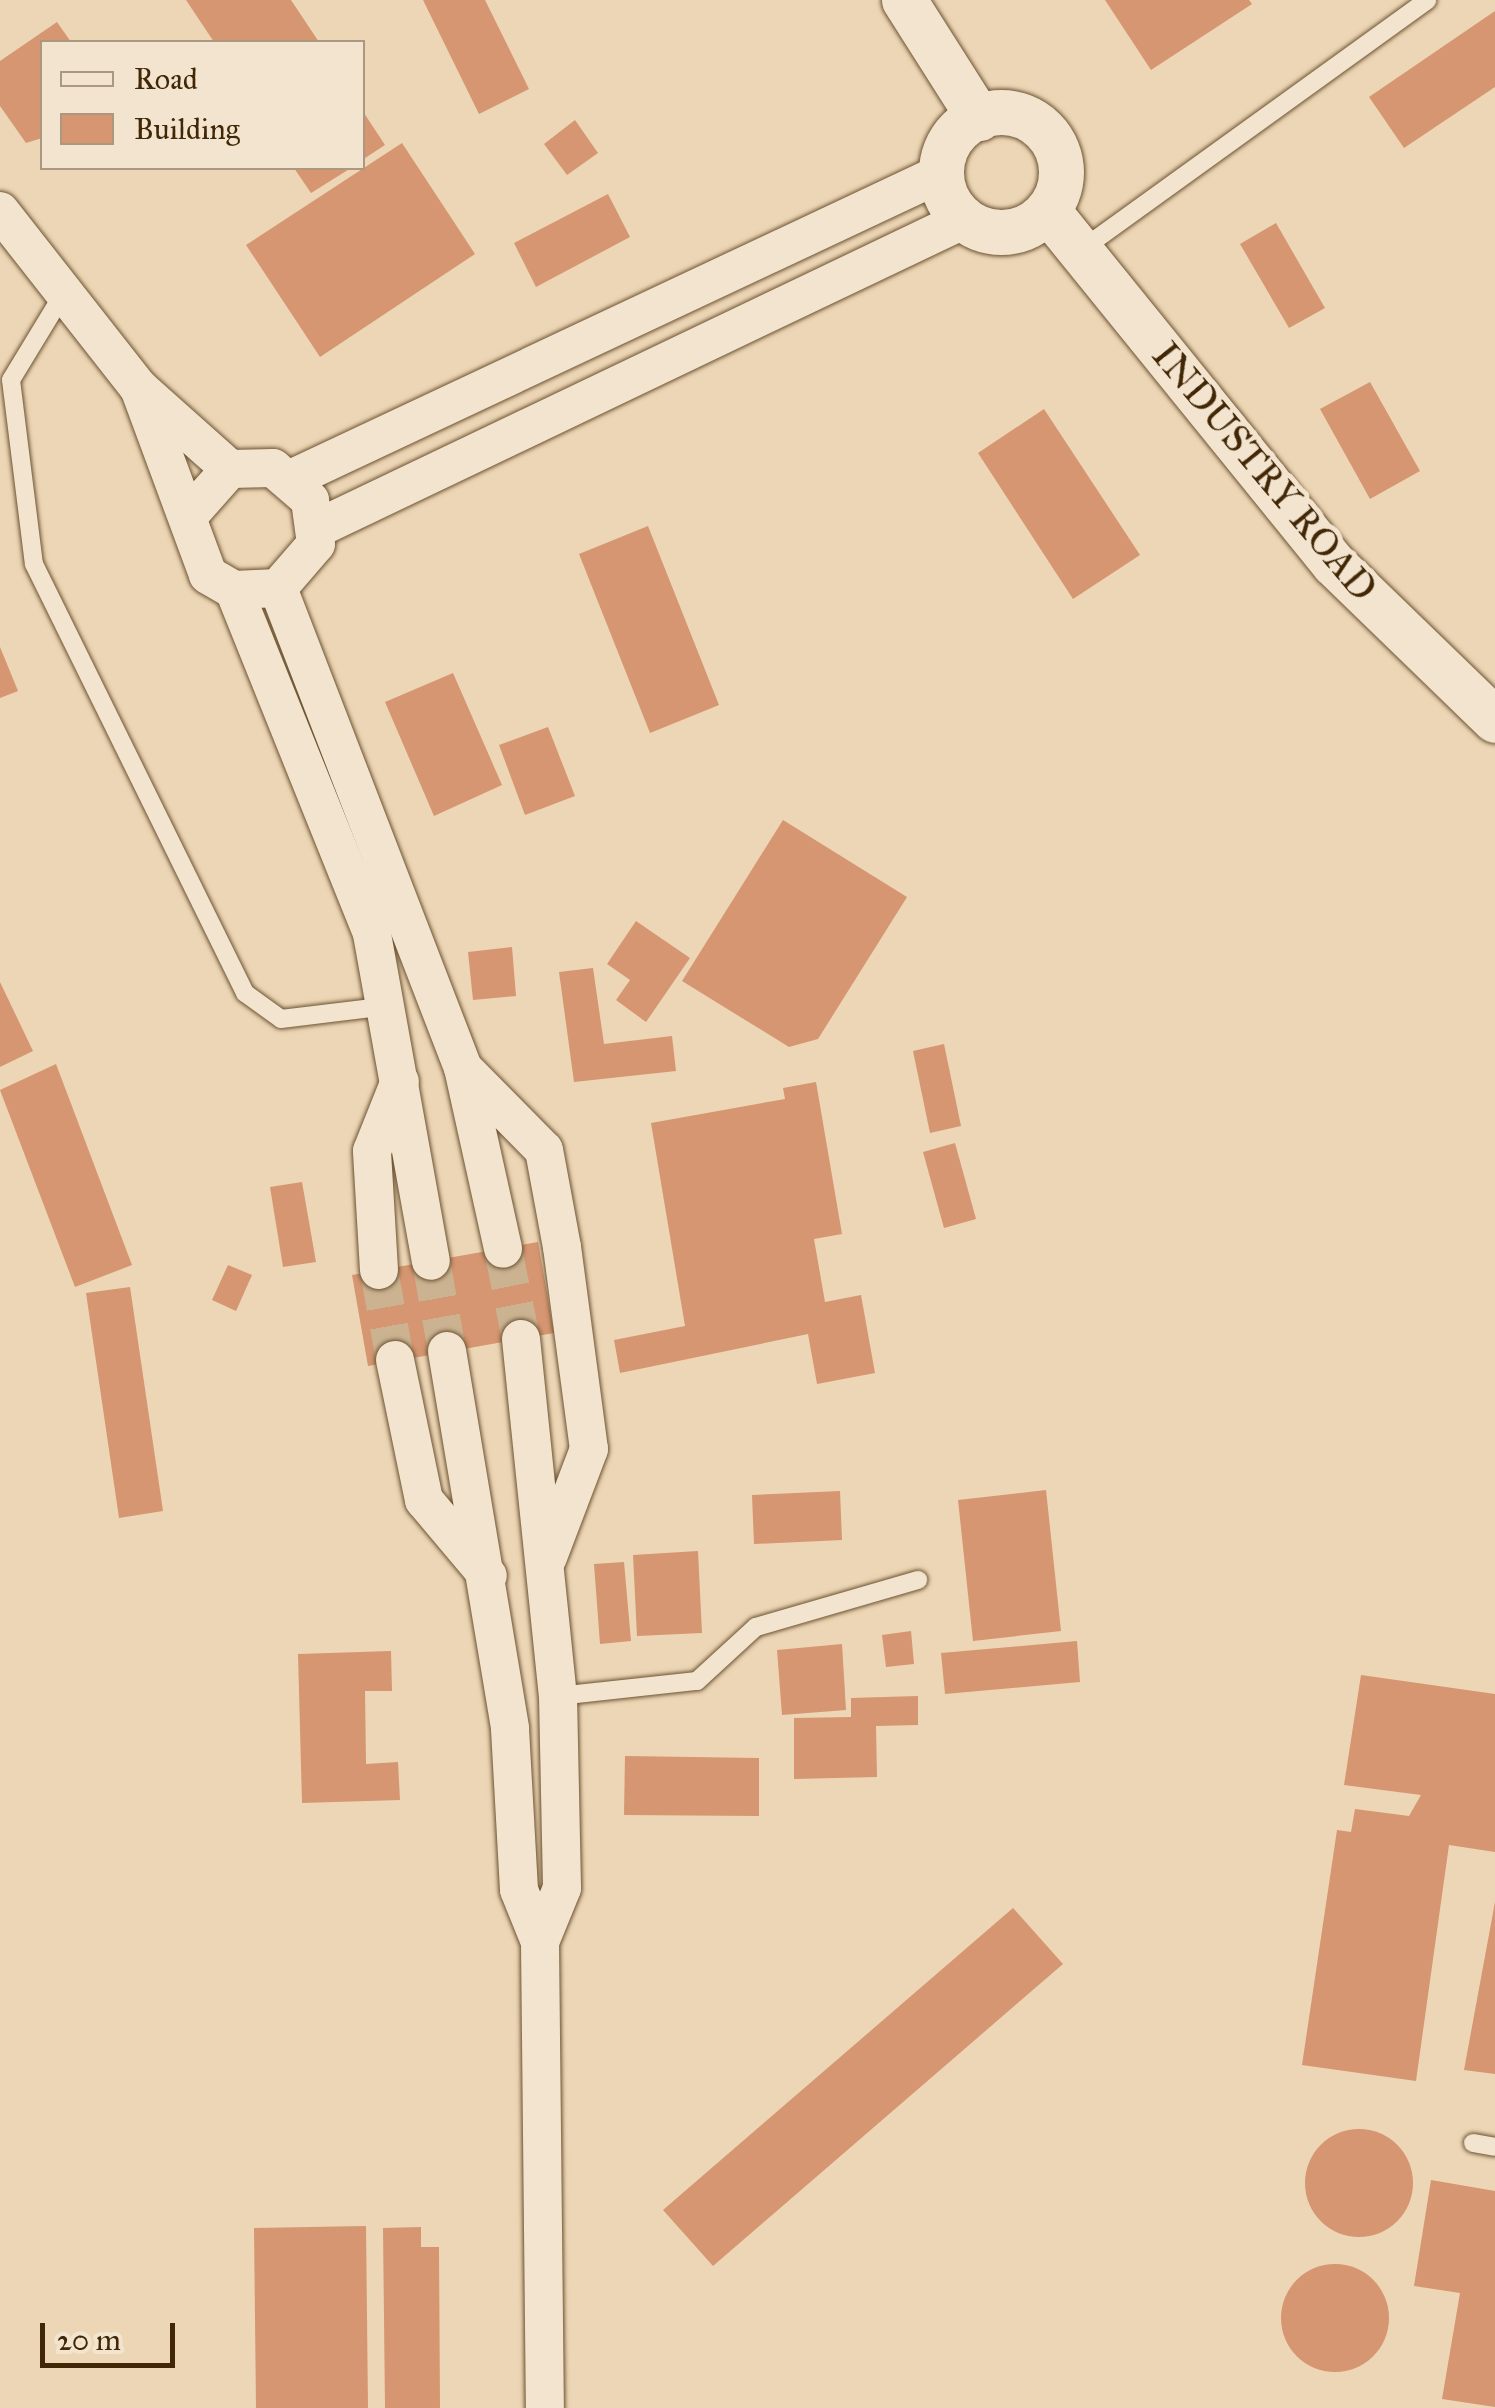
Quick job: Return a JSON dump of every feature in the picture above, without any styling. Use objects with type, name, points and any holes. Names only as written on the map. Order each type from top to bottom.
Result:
[{"type":"street","points":[[904,0],[979,118]]},
{"type":"street","points":[[316,529],[856,264],[963,220],[1012,232],[1048,211],[1061,181],[1053,141],[1026,117],[979,118],[952,137],[942,173],[963,220]]},
{"type":"street","points":[[293,478],[942,173]]},
{"type":"street","name":"INDUSTRY ROAD","points":[[1048,211],[1334,564],[1495,720]]},
{"type":"street","points":[[0,212],[62,296],[139,388],[230,469],[273,468],[293,478],[316,529],[310,557],[278,588],[234,590]]},
{"type":"street","points":[[139,388],[190,514],[195,557],[234,590],[372,934],[390,1006],[431,1261]]},
{"type":"street","points":[[190,514],[230,469]]},
{"type":"street","points":[[278,588],[463,1068],[503,1249]]},
{"type":"street","points":[[463,1068],[544,1150],[590,1412],[589,1449],[543,1569]]},
{"type":"street","points":[[379,1270],[372,1152],[401,1079]]},
{"type":"street","points":[[521,1339],[558,1696],[562,1888],[540,1942]]},
{"type":"street","points":[[447,1352],[489,1577],[520,1890],[540,1942],[546,2408]]},
{"type":"street","points":[[395,1360],[424,1500],[489,1577]]},
{"type":"lane","points":[[1081,250],[1427,0]]},
{"type":"lane","points":[[62,296],[10,380],[34,564],[245,993],[281,1020],[390,1006]]},
{"type":"lane","points":[[558,1696],[697,1681],[756,1626],[918,1580]]},
{"type":"lane","points":[[1473,2143],[1495,2147]]},
{"type":"building","points":[[186,0],[291,0],[318,40],[213,40]]},
{"type":"building","points":[[423,0],[485,0],[529,89],[479,114]]},
{"type":"building","points":[[1105,0],[1249,0],[1252,4],[1151,70]]},
{"type":"building","points":[[1495,11],[1495,87],[1404,148],[1369,97]]},
{"type":"building","points":[[57,22],[70,40],[40,40],[40,139],[26,143],[0,106],[0,61]]},
{"type":"building","points":[[365,115],[385,145],[365,158]]},
{"type":"building","points":[[575,120],[598,153],[567,175],[544,144]]},
{"type":"building","points":[[402,143],[475,254],[320,357],[246,245]]},
{"type":"building","points":[[295,170],[348,170],[311,193]]},
{"type":"building","points":[[608,194],[630,237],[536,287],[514,243]]},
{"type":"building","points":[[1276,223],[1325,308],[1289,328],[1240,244]]},
{"type":"building","points":[[1370,382],[1420,471],[1370,499],[1320,409]]},
{"type":"building","points":[[1044,409],[1140,555],[1073,599],[978,453]]},
{"type":"building","points":[[648,526],[719,705],[650,733],[579,554]]},
{"type":"building","points":[[0,647],[18,691],[0,698]]},
{"type":"building","points":[[453,673],[502,785],[434,816],[385,702]]},
{"type":"building","points":[[548,727],[575,796],[525,815],[499,745]]},
{"type":"building","points":[[783,820],[907,897],[818,1039],[789,1047],[682,981]]},
{"type":"building","points":[[636,921],[690,958],[646,1022],[616,1000],[630,980],[607,964]]},
{"type":"building","points":[[512,947],[516,996],[473,1000],[468,952]]},
{"type":"building","points":[[593,968],[604,1044],[672,1036],[676,1071],[574,1082],[559,972]]},
{"type":"building","points":[[0,982],[33,1051],[0,1067]]},
{"type":"building","points":[[944,1044],[961,1126],[930,1133],[913,1051]]},
{"type":"building","points":[[56,1064],[132,1265],[75,1287],[0,1090]]},
{"type":"building","points":[[816,1082],[842,1234],[814,1239],[825,1302],[861,1295],[875,1373],[817,1384],[808,1334],[620,1373],[614,1340],[685,1326],[651,1123],[785,1099],[783,1088]]},
{"type":"building","points":[[955,1143],[976,1219],[944,1228],[923,1152]]},
{"type":"building","points":[[302,1182],[316,1262],[283,1267],[270,1187]]},
{"type":"building","points":[[538,1242],[554,1333],[368,1366],[352,1275]]},
{"type":"building","points":[[228,1265],[252,1275],[236,1311],[212,1300]]},
{"type":"building","points":[[130,1287],[163,1511],[119,1518],[86,1293]]},
{"type":"building","points":[[1046,1490],[1061,1631],[973,1641],[958,1500]]},
{"type":"building","points":[[840,1491],[842,1540],[754,1544],[752,1495]]},
{"type":"building","points":[[698,1551],[702,1633],[637,1636],[633,1555]]},
{"type":"building","points":[[624,1562],[631,1641],[600,1644],[594,1564]]},
{"type":"building","points":[[911,1631],[914,1664],[886,1667],[882,1635]]},
{"type":"building","points":[[1077,1641],[1080,1682],[945,1694],[941,1653]]},
{"type":"building","points":[[842,1644],[846,1710],[782,1715],[777,1650]]},
{"type":"building","points":[[391,1651],[392,1691],[365,1691],[366,1764],[398,1762],[400,1800],[302,1803],[298,1654]]},
{"type":"building","points":[[1361,1675],[1495,1694],[1495,1852],[1449,1845],[1416,2081],[1302,2065],[1337,1830],[1351,1832],[1355,1809],[1409,1816],[1421,1795],[1344,1785]]},
{"type":"building","points":[[918,1696],[918,1725],[876,1726],[877,1777],[794,1779],[794,1718],[851,1717],[851,1698]]},
{"type":"building","points":[[625,1756],[759,1758],[759,1816],[624,1815]]},
{"type":"building","points":[[1495,1902],[1495,2074],[1464,2070]]},
{"type":"building","points":[[1013,1908],[1063,1964],[713,2266],[663,2210]]},
{"type":"building","points":[[1359,2129],[1380,2133],[1397,2145],[1409,2162],[1413,2183],[1409,2204],[1397,2221],[1380,2233],[1359,2237],[1338,2233],[1321,2221],[1309,2204],[1305,2183],[1309,2162],[1321,2145],[1338,2133]]},
{"type":"building","points":[[1431,2180],[1495,2191],[1495,2407],[1442,2399],[1460,2293],[1414,2286]]},
{"type":"building","points":[[366,2226],[368,2408],[256,2408],[254,2228]]},
{"type":"building","points":[[421,2227],[421,2247],[439,2247],[440,2408],[385,2408],[383,2228]]},
{"type":"building","points":[[1335,2264],[1356,2268],[1373,2280],[1385,2297],[1389,2318],[1385,2339],[1373,2356],[1356,2368],[1335,2372],[1314,2368],[1297,2356],[1285,2339],[1281,2318],[1285,2297],[1297,2280],[1314,2268]]},
{"type":"tunnel","points":[[503,1249],[521,1339]]},
{"type":"tunnel","points":[[431,1261],[447,1351]]},
{"type":"tunnel","points":[[379,1270],[395,1360]]}]
